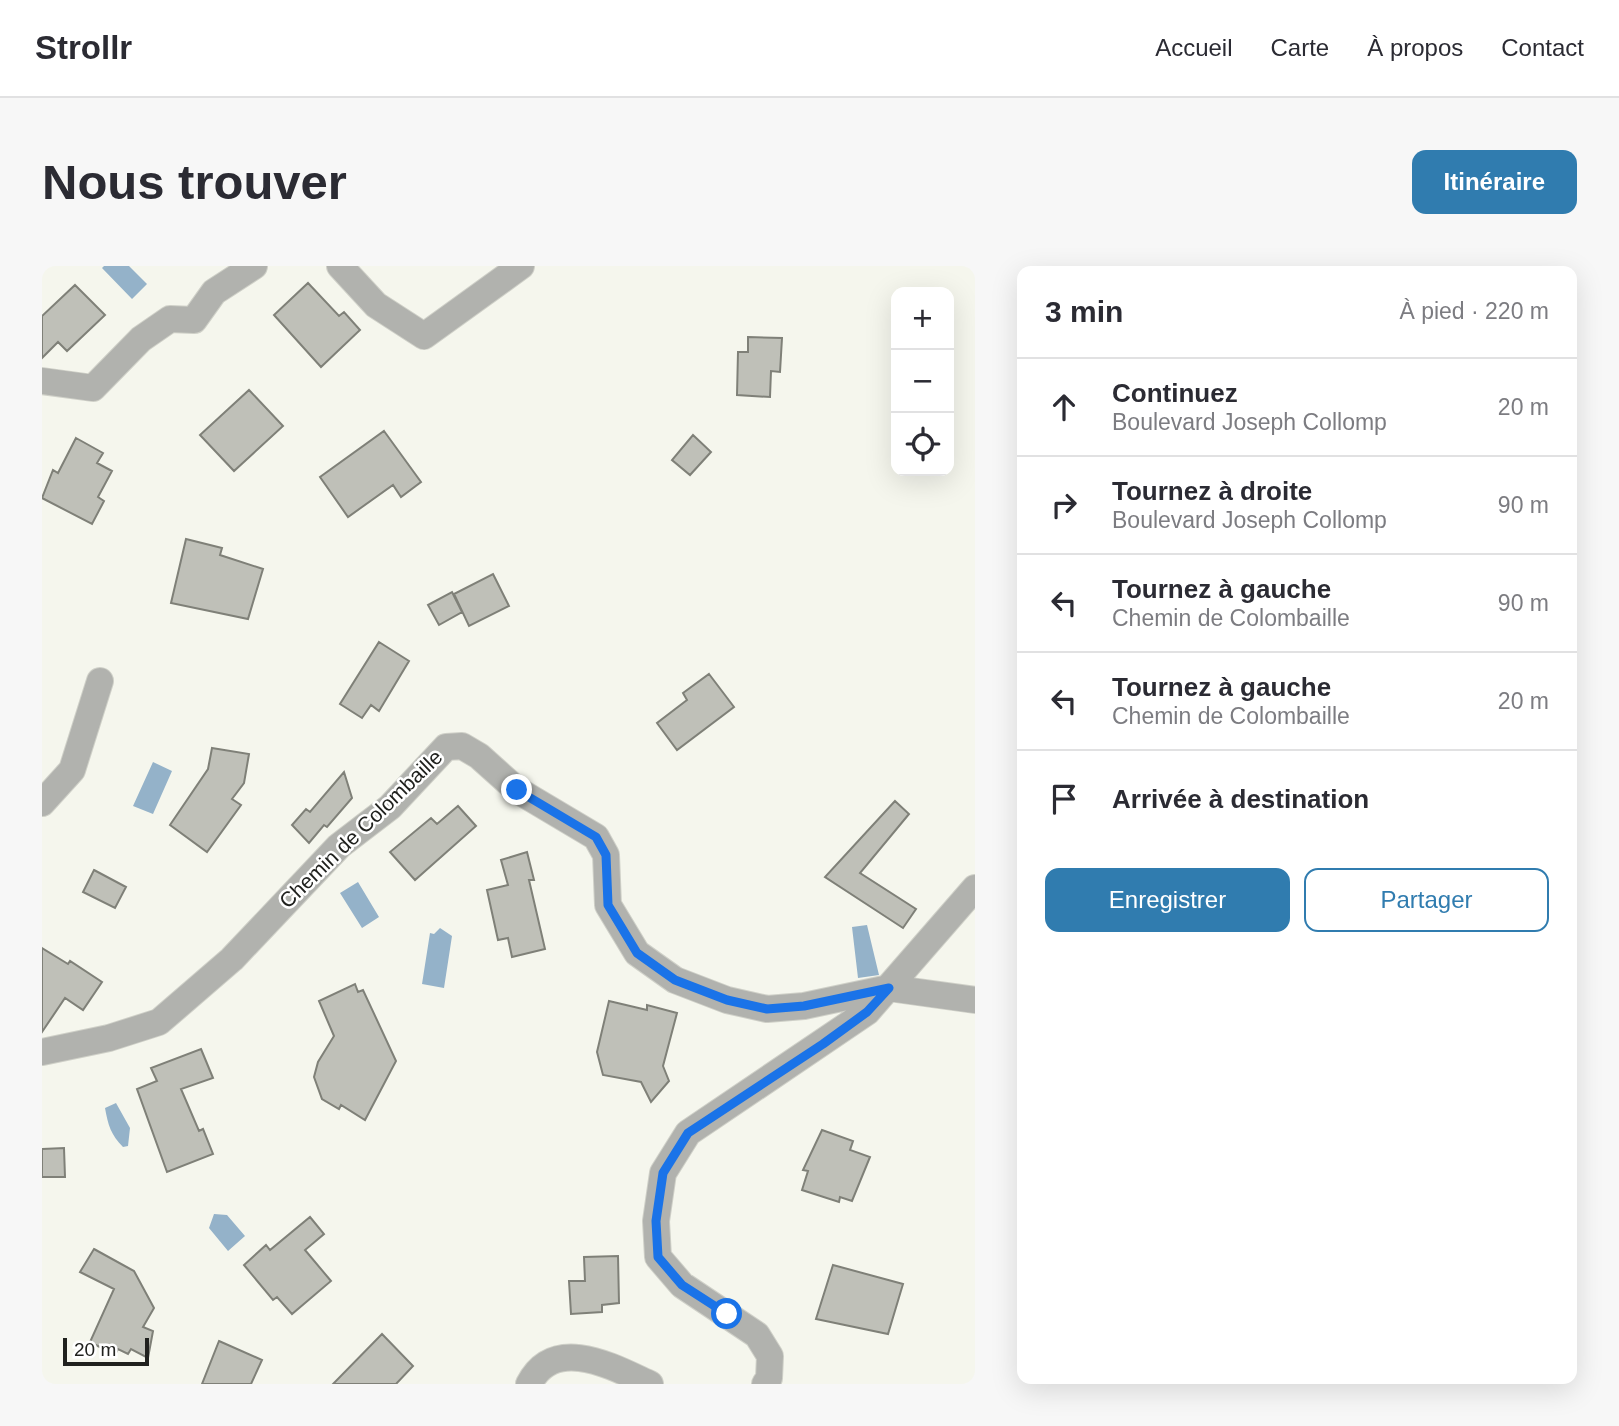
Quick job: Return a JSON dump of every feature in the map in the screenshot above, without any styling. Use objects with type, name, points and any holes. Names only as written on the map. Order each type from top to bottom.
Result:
[{"type":"street","points":[[42,381],[93,388],[141,339],[170,319],[194,320],[214,292],[254,266]]},
{"type":"street","points":[[340,266],[376,305],[424,336],[521,266]]},
{"type":"street","points":[[42,803],[72,770],[100,681]]},
{"type":"street","name":"Chemin de Colombaille","points":[[42,1052],[108,1038],[159,1022],[232,959],[339,846],[390,807],[446,747],[462,746],[479,756],[517,790],[596,837],[606,855],[608,905],[637,953],[675,980],[727,1000],[767,1009],[804,1006],[889,988],[975,1000]]},
{"type":"street","points":[[765,1384],[769,1378],[769,1356],[758,1335],[682,1285],[658,1257],[656,1221],[663,1173],[688,1133],[867,1012],[975,888]]},
{"type":"street","points":[[529,1384],[536,1371],[562,1356],[598,1361],[650,1384]]},
{"type":"water","points":[[129,266],[147,284],[132,299],[102,268]]},
{"type":"water","points":[[153,762],[172,771],[153,814],[133,806]]},
{"type":"water","points":[[358,882],[379,917],[362,928],[340,893]]},
{"type":"water","points":[[867,925],[879,975],[858,978],[852,927]]},
{"type":"water","points":[[440,928],[452,936],[444,988],[422,984],[430,933],[434,934]]},
{"type":"water","points":[[116,1103],[130,1128],[128,1146],[123,1147],[119,1143],[107,1120],[105,1108]]},
{"type":"water","points":[[214,1214],[227,1215],[245,1236],[228,1251],[209,1228]]},
{"type":"building","points":[[308,283],[339,316],[344,312],[360,330],[321,367],[274,315]]},
{"type":"building","points":[[75,285],[105,315],[67,351],[58,342],[42,358],[42,316]]},
{"type":"building","points":[[748,337],[782,338],[780,372],[771,371],[770,397],[737,395],[738,352],[748,352]]},
{"type":"building","points":[[249,390],[283,426],[234,471],[200,435]]},
{"type":"building","points":[[384,431],[421,482],[401,497],[393,485],[348,517],[320,477]]},
{"type":"building","points":[[693,435],[711,452],[690,475],[672,460]]},
{"type":"building","points":[[76,438],[103,453],[97,463],[112,471],[98,497],[104,501],[92,524],[42,498],[53,470],[58,473]]},
{"type":"building","points":[[186,539],[222,548],[220,555],[263,569],[248,619],[171,603]]},
{"type":"building","points":[[493,574],[509,606],[469,626],[454,594]]},
{"type":"building","points":[[452,592],[462,612],[439,625],[428,605]]},
{"type":"building","points":[[379,642],[409,661],[379,711],[371,705],[362,718],[340,704]]},
{"type":"building","points":[[709,674],[734,707],[677,750],[657,723],[687,700],[683,693]]},
{"type":"building","points":[[212,748],[249,754],[244,783],[232,799],[241,805],[207,852],[170,825],[208,769]]},
{"type":"building","points":[[344,772],[352,798],[309,843],[292,825],[306,809],[310,812]]},
{"type":"building","points":[[895,801],[909,814],[860,873],[916,909],[903,928],[825,877]]},
{"type":"building","points":[[458,806],[476,826],[415,880],[390,852],[431,818],[437,824]]},
{"type":"building","points":[[527,852],[534,880],[529,880],[545,949],[512,957],[508,938],[498,940],[487,890],[508,885],[501,860]]},
{"type":"building","points":[[94,870],[126,887],[115,908],[83,892]]},
{"type":"building","points":[[42,948],[68,964],[70,961],[102,982],[83,1010],[65,998],[42,1032]]},
{"type":"building","points":[[355,984],[358,992],[363,990],[396,1061],[365,1120],[341,1105],[339,1109],[322,1099],[314,1077],[318,1062],[334,1036],[319,1001]]},
{"type":"building","points":[[609,1001],[647,1010],[647,1005],[677,1013],[663,1066],[669,1081],[651,1102],[641,1082],[603,1075],[597,1052]]},
{"type":"building","points":[[201,1049],[213,1078],[181,1089],[199,1131],[203,1129],[213,1154],[167,1172],[137,1089],[157,1081],[151,1068]]},
{"type":"building","points":[[822,1130],[853,1141],[850,1150],[870,1157],[852,1201],[840,1197],[839,1202],[802,1190],[808,1171],[803,1170]]},
{"type":"building","points":[[64,1148],[65,1177],[42,1177],[42,1149]]},
{"type":"building","points":[[310,1217],[324,1234],[305,1250],[331,1281],[292,1314],[277,1297],[273,1300],[244,1265],[266,1245],[270,1250]]},
{"type":"building","points":[[94,1249],[134,1271],[154,1308],[143,1327],[153,1331],[148,1358],[131,1349],[128,1354],[118,1349],[115,1355],[90,1342],[114,1289],[80,1272]]},
{"type":"building","points":[[618,1256],[619,1303],[602,1305],[602,1312],[571,1314],[569,1281],[585,1281],[584,1257]]},
{"type":"building","points":[[833,1265],[903,1284],[888,1334],[816,1319]]},
{"type":"building","points":[[382,1334],[413,1366],[396,1384],[333,1384]]},
{"type":"building","points":[[219,1341],[262,1360],[251,1384],[202,1384]]},
{"type":"route","points":[[517,790],[596,837],[606,855],[608,905],[637,953],[675,980],[727,1000],[767,1009],[804,1006],[889,988],[867,1012],[823,1044],[744,1093],[688,1133],[663,1173],[656,1221],[658,1257],[682,1285],[727,1314]]}]
